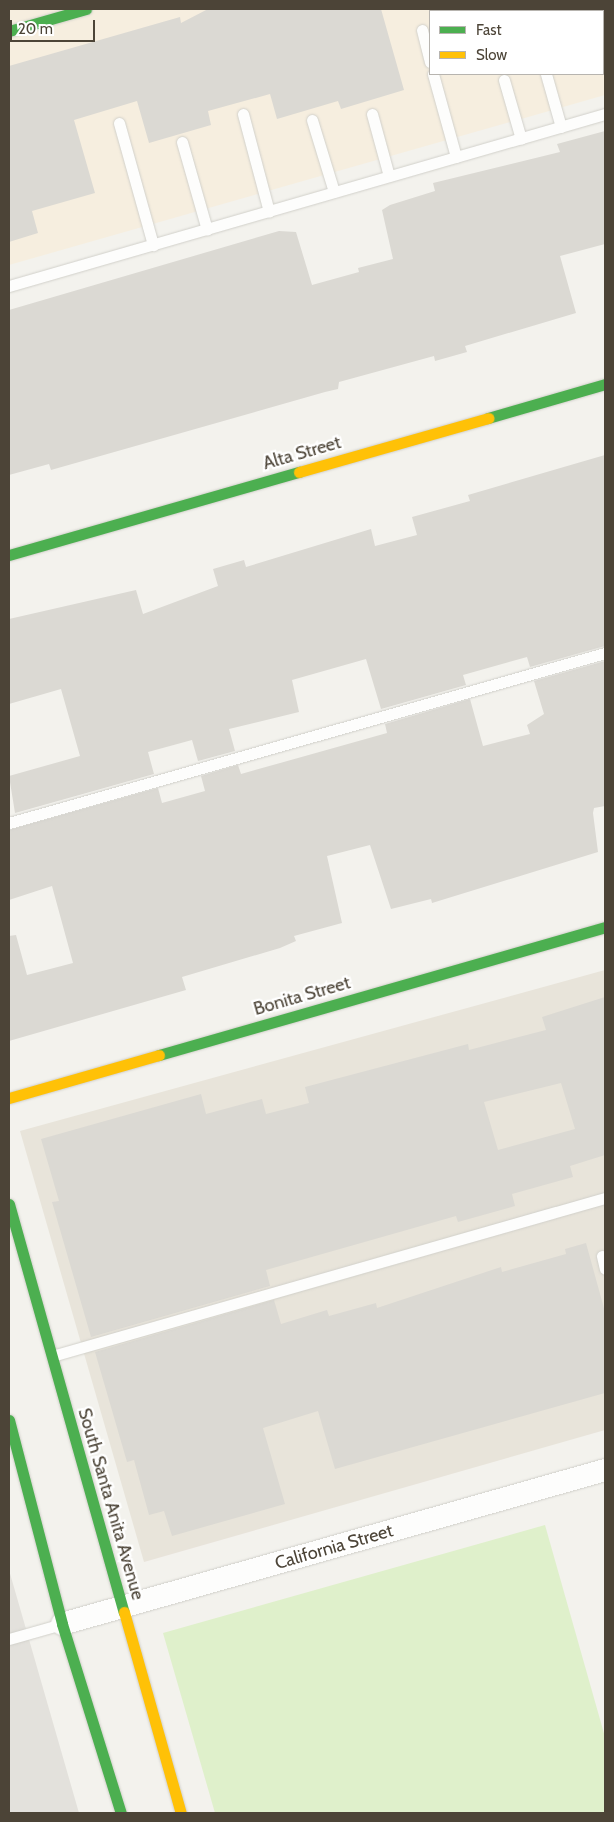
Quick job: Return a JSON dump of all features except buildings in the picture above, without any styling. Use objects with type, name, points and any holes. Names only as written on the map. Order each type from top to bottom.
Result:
[{"type":"street","points":[[9,31],[86,9]]},
{"type":"street","name":"Alta Street","points":[[9,556],[602,385]]},
{"type":"street","name":"Bonita Street","points":[[9,1098],[605,927]]},
{"type":"street","name":"South Santa Anita Avenue","points":[[9,1204],[121,1607],[182,1813]]},
{"type":"street","points":[[9,1420],[62,1624],[121,1813]]},
{"type":"street","name":"California Street","points":[[62,1624],[605,1470]]},
{"type":"lane","points":[[422,30],[429,58]]},
{"type":"lane","points":[[434,75],[456,157]]},
{"type":"lane","points":[[546,75],[561,127]]},
{"type":"lane","points":[[504,80],[521,139]]},
{"type":"lane","points":[[243,114],[269,212]]},
{"type":"lane","points":[[372,114],[390,176]]},
{"type":"lane","points":[[9,286],[605,114]]},
{"type":"lane","points":[[312,120],[334,192]]},
{"type":"lane","points":[[119,123],[153,245]]},
{"type":"lane","points":[[182,142],[207,230]]},
{"type":"lane","points":[[602,385],[605,399]]},
{"type":"lane","points":[[9,823],[605,653]]},
{"type":"lane","points":[[52,1356],[605,1198]]},
{"type":"lane","points":[[602,1256],[605,1269]]},
{"type":"lane","points":[[9,1639],[62,1624]]},
{"type":"shaded area","points":[[9,9],[605,9],[605,95],[9,265]]},
{"type":"shaded area","points":[[605,970],[605,1430],[144,1562],[20,1131]]},
{"type":"shaded area","points":[[9,1570],[79,1813],[9,1813]]},
{"type":"green space","points":[[545,1525],[605,1737],[605,1813],[215,1813],[163,1633]]},
{"type":"traffic: fast","points":[[9,31],[86,9]]},
{"type":"traffic: fast","points":[[488,418],[605,384]]},
{"type":"traffic: fast","points":[[9,555],[299,472]]},
{"type":"traffic: fast","points":[[159,1055],[605,927]]},
{"type":"traffic: fast","points":[[9,1204],[124,1612]]},
{"type":"traffic: fast","points":[[9,1420],[62,1624],[121,1813]]},
{"type":"traffic: slow","points":[[299,472],[488,418]]},
{"type":"traffic: slow","points":[[9,1098],[159,1055]]},
{"type":"traffic: slow","points":[[124,1612],[181,1813]]}]
